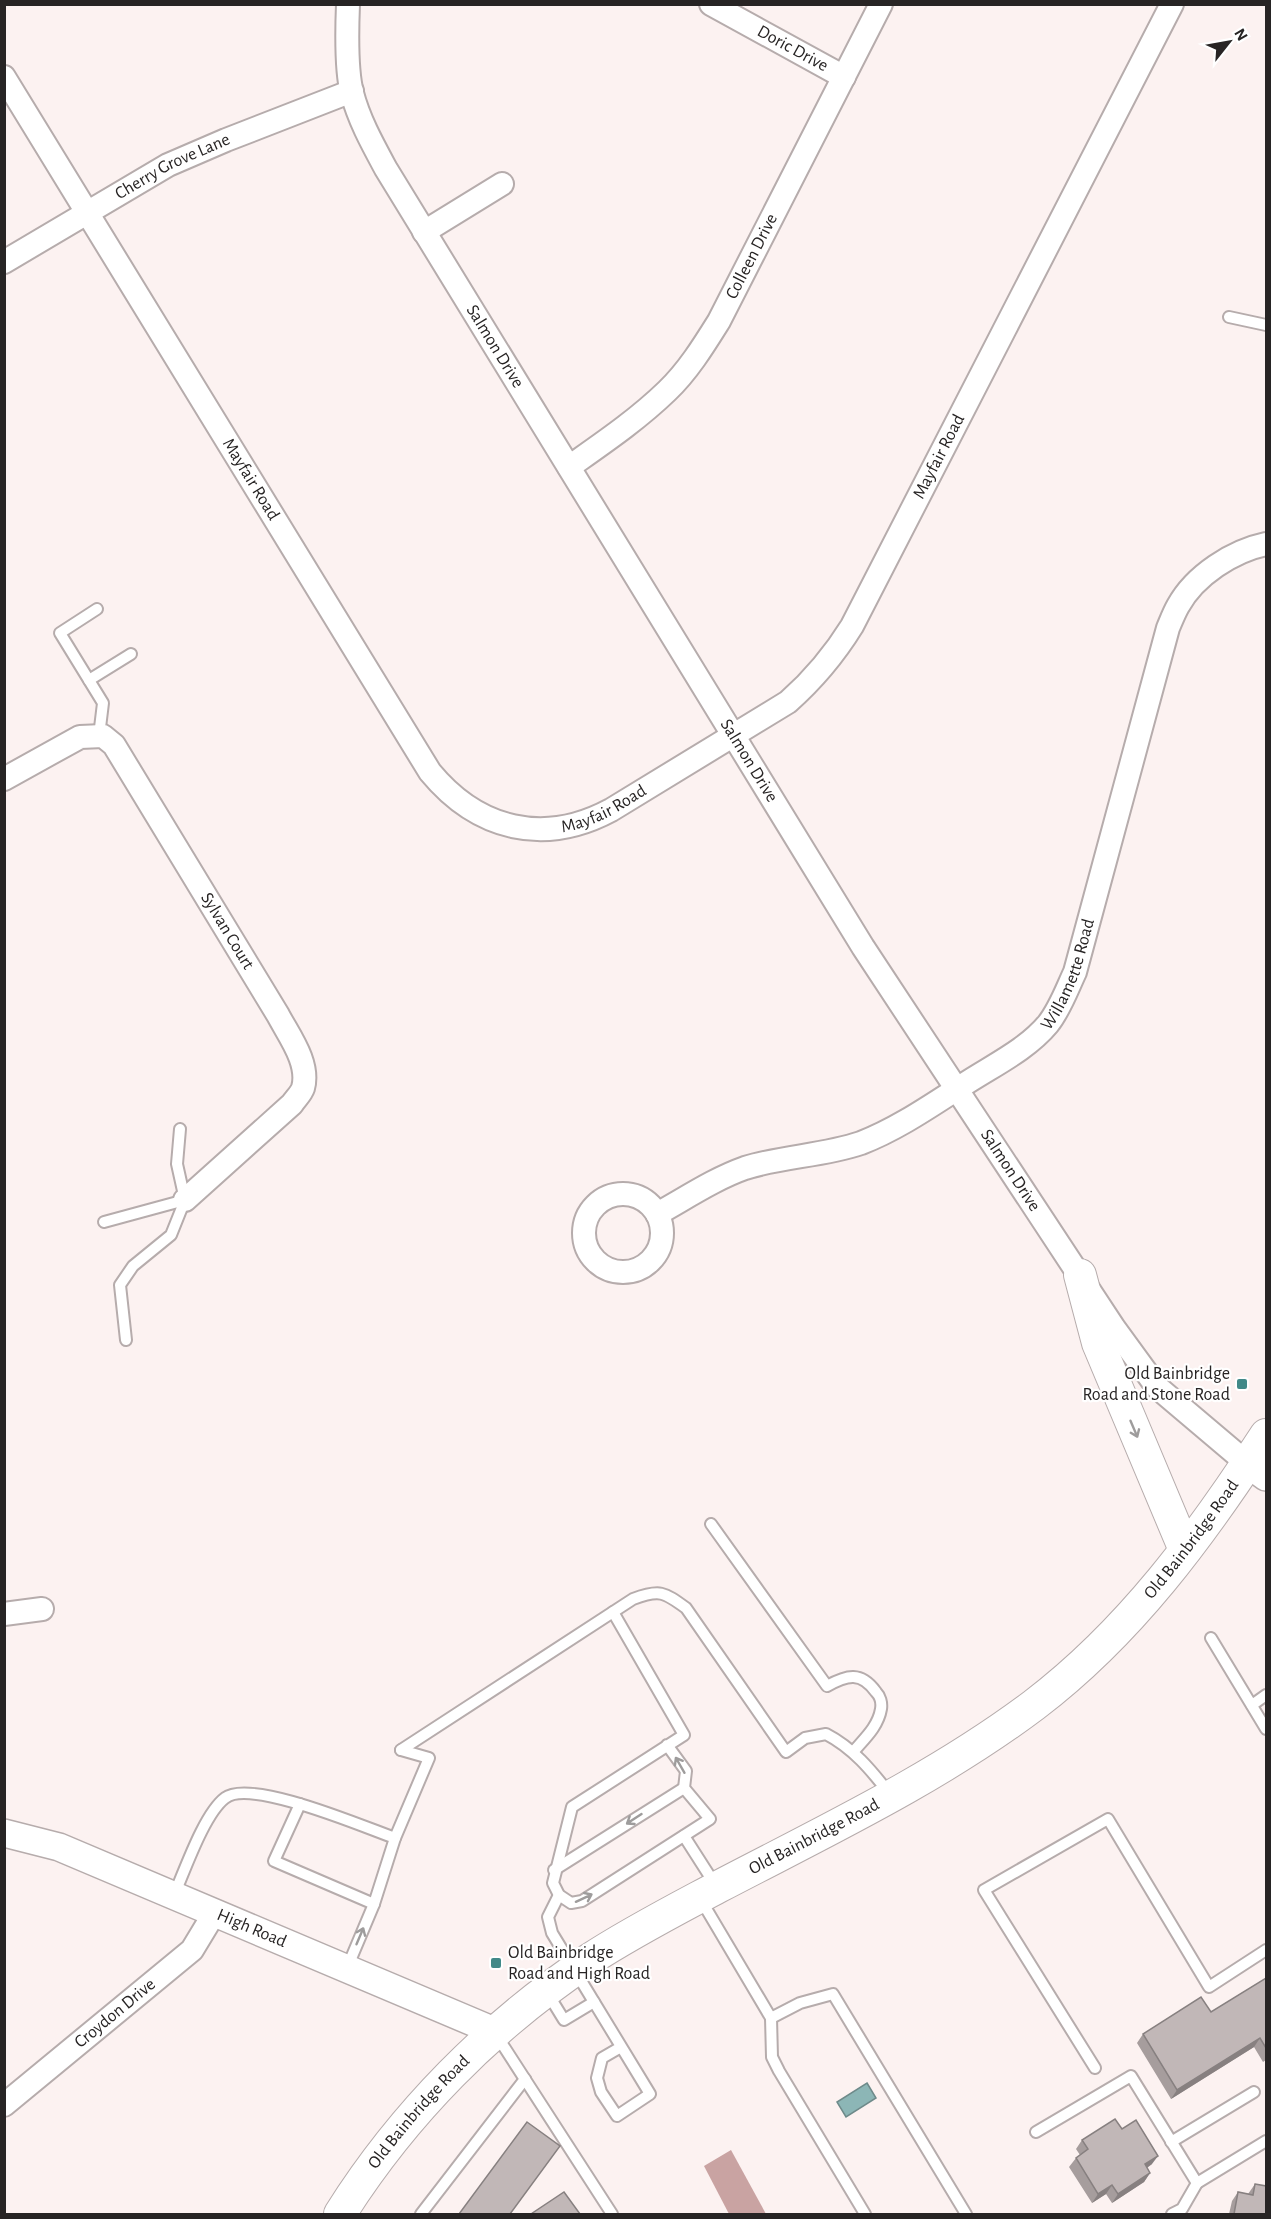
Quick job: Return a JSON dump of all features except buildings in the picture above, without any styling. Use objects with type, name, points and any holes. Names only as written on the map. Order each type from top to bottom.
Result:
[{"type":"main road","points":[[1080,1275],[1098,1343],[1185,1550]]},
{"type":"main road","name":"Old Bainbridge Road","points":[[340,2214],[400,2130],[494,2031],[546,1991],[575,1970],[659,1918],[891,1796],[973,1748],[1034,1705],[1083,1664],[1131,1618],[1168,1575],[1185,1550],[1257,1471],[1266,1435]]},
{"type":"street","name":"Salmon Drive","points":[[348,4],[347,33],[352,92],[368,137],[424,232],[864,947],[1114,1328],[1157,1387],[1257,1471]]},
{"type":"street","name":"Doric Drive","points":[[711,4],[844,76]]},
{"type":"street","name":"Colleen Drive","points":[[569,467],[636,419],[669,390],[696,358],[719,321],[881,4]]},
{"type":"street","name":"Mayfair Road","points":[[4,77],[430,772],[453,796],[488,819],[534,830],[557,829],[590,822],[788,702],[810,682],[836,652],[852,626],[1172,4]]},
{"type":"street","name":"Cherry Grove Lane","points":[[4,262],[168,165],[226,140],[352,92]]},
{"type":"street","points":[[424,232],[502,184]]},
{"type":"street","name":"Willamette Road","points":[[657,1214],[715,1180],[745,1168],[776,1160],[831,1152],[862,1142],[895,1127],[1025,1046],[1048,1024],[1061,1003],[1075,972],[1168,628],[1178,605],[1209,572],[1231,558],[1266,544]]},
{"type":"street","points":[[4,779],[80,737],[99,736]]},
{"type":"street","name":"Sylvan Court","points":[[99,736],[103,736],[114,745],[278,1016],[299,1056],[304,1074],[302,1090],[292,1104],[185,1200]]},
{"type":"street","points":[[4,1614],[42,1609]]},
{"type":"street","name":"High Road","points":[[4,1833],[59,1847],[494,2031]]},
{"type":"street","name":"Croydon Drive","points":[[4,2105],[192,1950],[215,1912]]},
{"type":"lane","points":[[1229,318],[1266,325]]},
{"type":"lane","points":[[97,609],[60,633],[103,704],[99,736]]},
{"type":"lane","points":[[89,680],[131,654]]},
{"type":"lane","points":[[126,1340],[120,1285],[133,1266],[171,1235],[185,1200],[177,1164],[180,1130]]},
{"type":"lane","points":[[104,1222],[185,1200]]},
{"type":"lane","points":[[711,1524],[827,1686],[841,1678],[857,1676],[870,1684],[879,1695],[881,1707],[876,1725],[853,1752]]},
{"type":"lane","points":[[347,1968],[374,1904],[395,1838],[429,1758],[401,1750],[633,1599],[650,1593],[667,1594],[686,1608],[786,1752],[806,1738],[826,1734],[853,1752],[891,1796]]},
{"type":"lane","points":[[613,1612],[684,1735],[667,1745],[572,1807],[554,1870],[553,1883],[559,1895],[571,1903],[582,1901],[710,1819],[684,1788],[686,1771],[667,1745]]},
{"type":"lane","points":[[1211,1638],[1266,1729]]},
{"type":"lane","points":[[1252,1705],[1266,1695]]},
{"type":"lane","points":[[554,1870],[684,1788]]},
{"type":"lane","points":[[174,1895],[212,1811],[226,1796],[245,1792],[270,1795],[395,1838]]},
{"type":"lane","points":[[300,1804],[274,1861],[374,1904]]},
{"type":"lane","points":[[1095,2068],[984,1890],[1108,1819],[1209,1987],[1266,1950]]},
{"type":"lane","points":[[684,1836],[708,1893],[771,2018],[772,2057],[865,2214]]},
{"type":"lane","points":[[559,1895],[548,1917],[552,1933],[650,2094],[617,2116],[601,2092],[597,2078],[602,2058],[621,2047]]},
{"type":"lane","points":[[546,1991],[564,2020],[594,2002]]},
{"type":"lane","points":[[771,2018],[800,2003],[833,1994],[966,2214]]},
{"type":"lane","points":[[494,2031],[612,2214]]},
{"type":"lane","points":[[1036,2132],[1131,2076],[1197,2183]]},
{"type":"lane","points":[[421,2214],[525,2079]]},
{"type":"lane","points":[[1171,2142],[1254,2092]]},
{"type":"lane","points":[[1172,2214],[1182,2209],[1197,2183],[1266,2141]]},
{"type":"shaded area","points":[[731,2150],[766,2214],[729,2214],[704,2166]]},
{"type":"water","points":[[867,2083],[876,2098],[846,2117],[837,2102]]},
{"type":"place","name":"Old Bainbridge Road and Stone Road","points":[[1242,1384]]},
{"type":"place","name":"Old Bainbridge Road and High Road","points":[[496,1963]]}]
